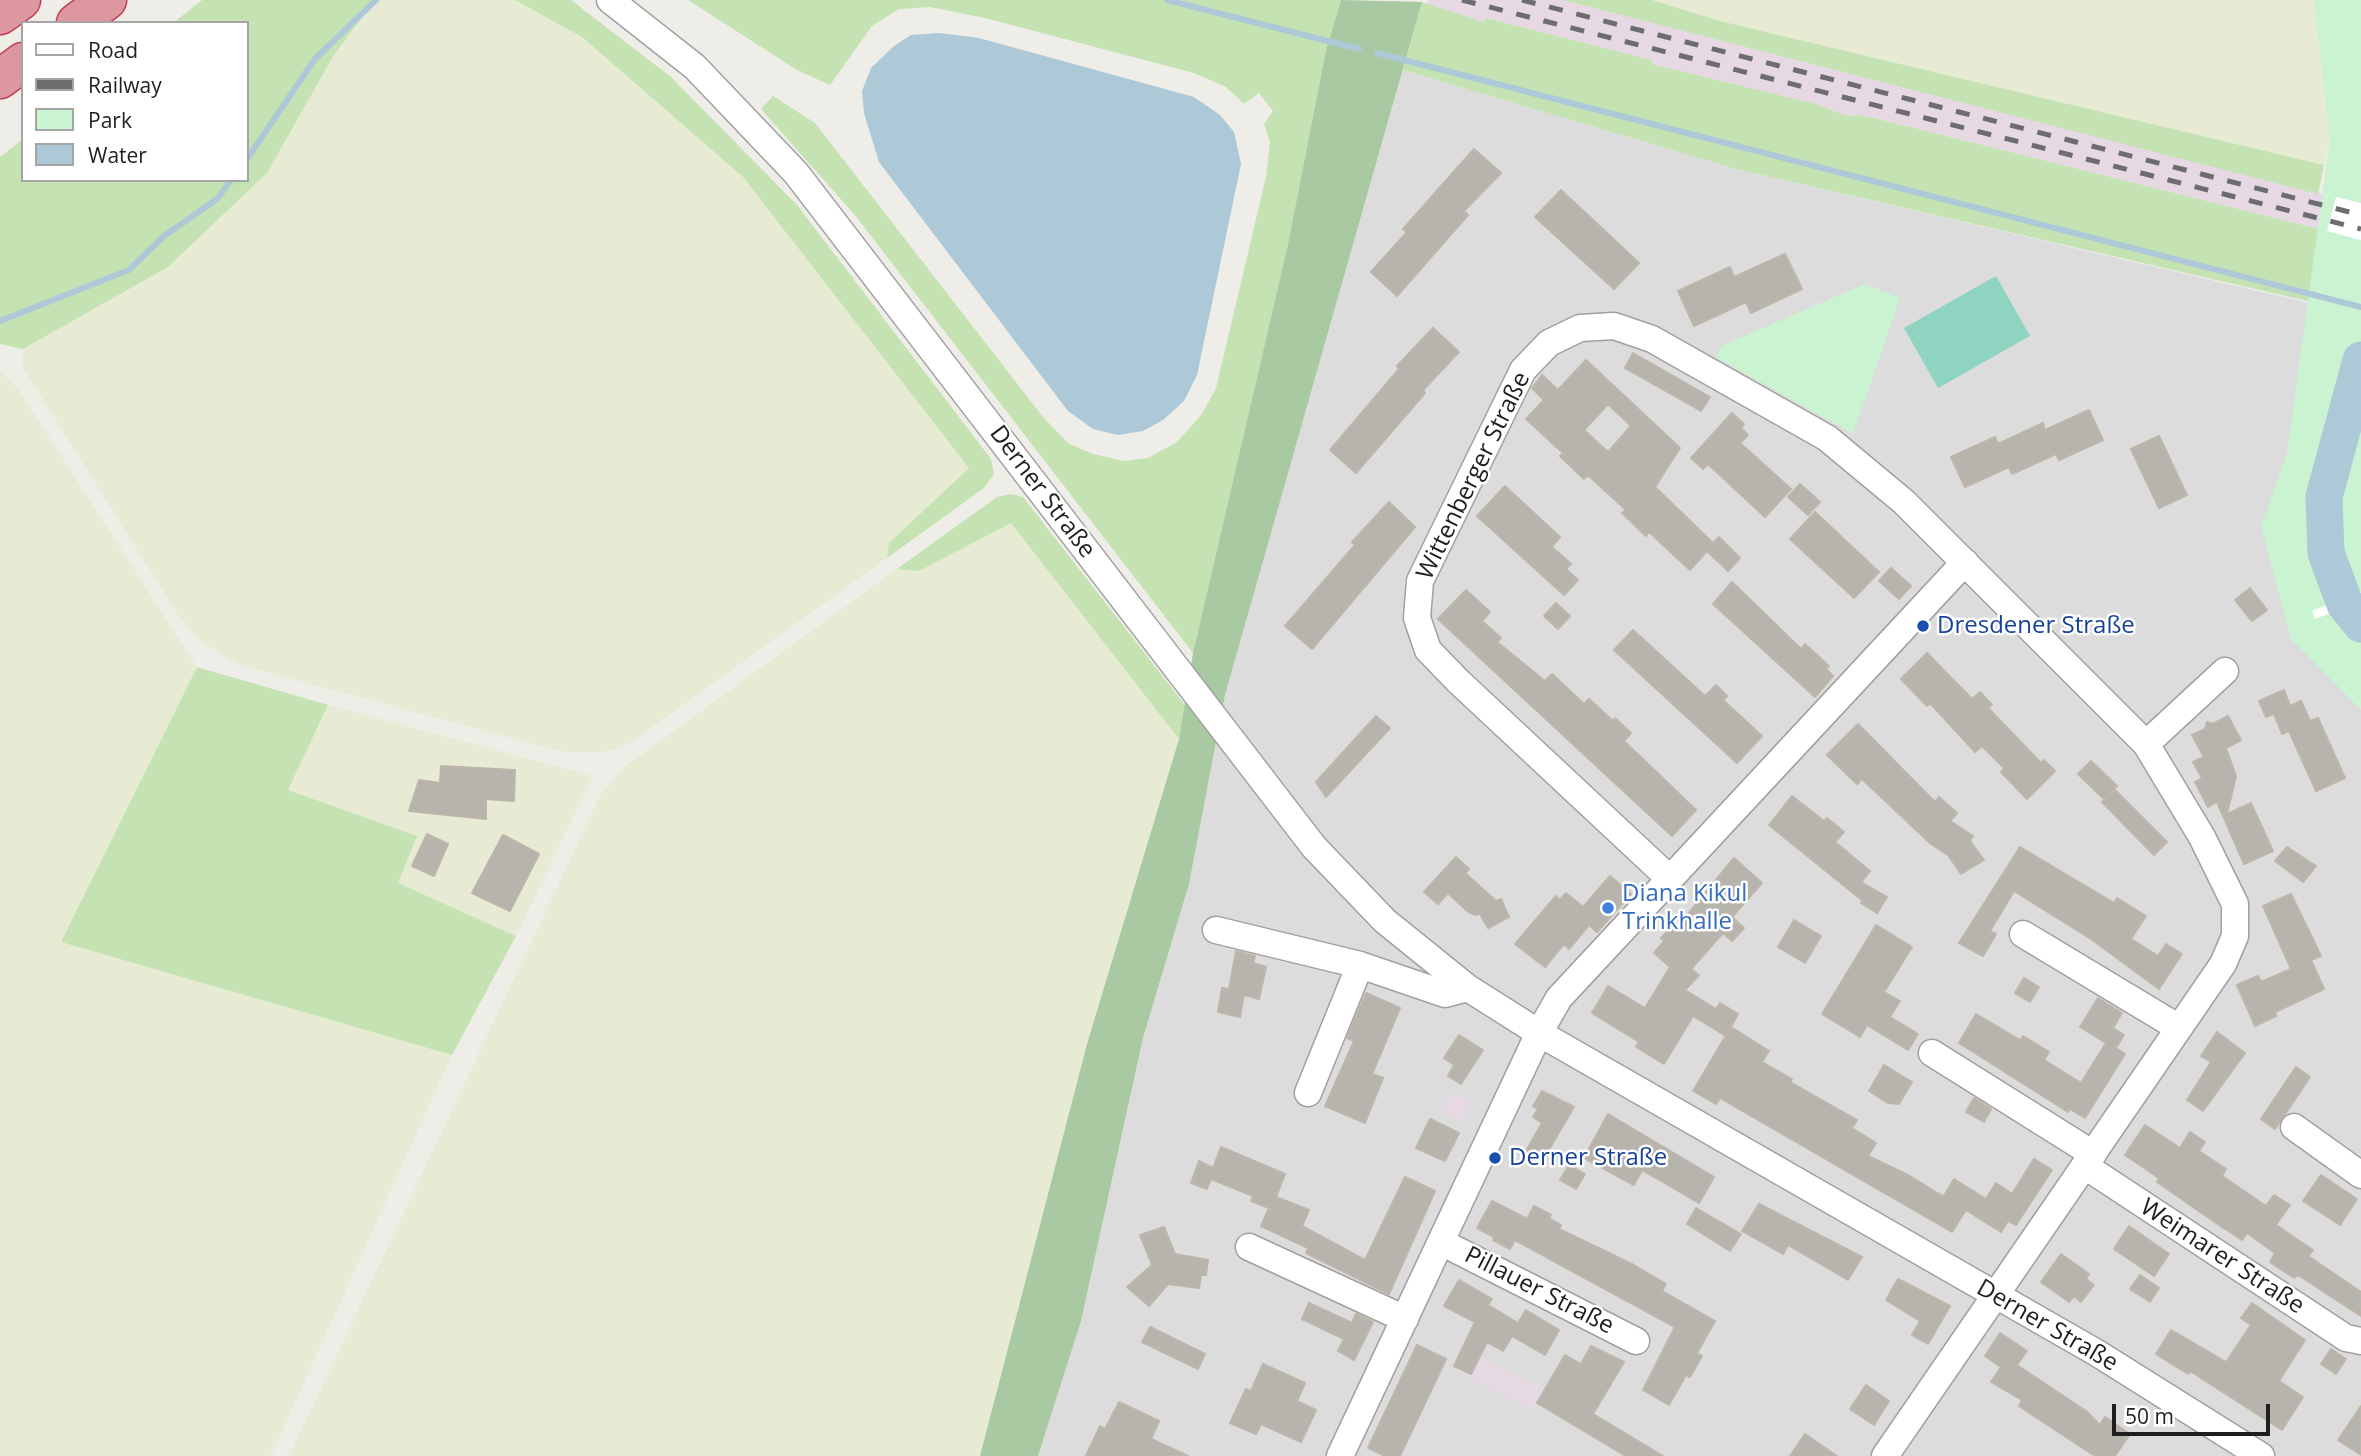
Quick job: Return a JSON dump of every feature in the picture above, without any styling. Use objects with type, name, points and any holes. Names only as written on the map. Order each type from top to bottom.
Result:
[{"type":"highway","points":[[0,15],[21,0]]},
{"type":"highway","points":[[79,21],[107,0]]},
{"type":"highway","points":[[0,79],[21,63]]},
{"type":"street","name":"Derner Straße","points":[[610,0],[695,67],[796,173],[1233,744],[1345,883],[1396,930],[1468,988],[1539,1033],[2097,1353],[2252,1453]]},
{"type":"street","name":"Wittenberger Straße","points":[[1670,879],[1458,681],[1428,649],[1420,635],[1417,618],[1420,581],[1523,370],[1549,343],[1580,328],[1614,326],[1652,339],[1827,438],[1904,502],[2146,744],[2202,837],[2235,904],[2235,936],[2223,964],[1885,1456]]},
{"type":"street","points":[[1340,1456],[1539,1033],[1559,998],[1965,562]]},
{"type":"street","points":[[2146,744],[2225,671]]},
{"type":"street","points":[[1216,930],[1360,965],[1445,994],[1468,988]]},
{"type":"street","points":[[2023,934],[2179,1028]]},
{"type":"street","points":[[1308,1093],[1360,965]]},
{"type":"street","name":"Weimarer Straße","points":[[1932,1053],[2346,1338],[2361,1341]]},
{"type":"street","points":[[2294,1127],[2361,1175]]},
{"type":"street","name":"Pillauer Straße","points":[[1441,1242],[1636,1341]]},
{"type":"street","points":[[1250,1247],[1405,1320]]},
{"type":"shaded area","points":[[1428,0],[1563,0],[2336,197],[2327,231],[1862,115],[1847,116],[1816,104],[1651,64],[1651,60],[1486,18],[1485,23],[1427,4]]},
{"type":"shaded area","points":[[1403,70],[1736,169],[2361,315],[2361,1456],[1038,1456],[1081,1321],[1143,1038],[1189,884],[1225,695]]},
{"type":"shaded area","points":[[1453,1092],[1472,1103],[1462,1121],[1443,1111]]},
{"type":"shaded area","points":[[1480,1357],[1543,1388],[1533,1409],[1469,1379]]},
{"type":"green space","points":[[202,0],[375,0],[334,55],[267,173],[168,267],[23,349],[0,344],[0,157],[21,141],[21,182],[248,182],[248,21],[176,21]]},
{"type":"green space","points":[[375,0],[515,0],[582,37],[743,177],[969,468],[889,543],[887,558],[626,746],[602,753],[563,752],[244,666],[222,655],[199,639],[180,618],[23,368],[23,349],[168,267],[267,173],[334,55]]},
{"type":"green space","points":[[515,0],[571,0],[671,77],[797,205],[991,459],[994,474],[984,488],[887,558],[889,543],[969,468],[743,177],[582,37]]},
{"type":"green space","points":[[688,0],[1341,0],[1326,50],[1288,244],[1193,653],[854,214],[761,109],[773,96],[815,123],[1043,417],[1069,444],[1093,454],[1124,461],[1148,458],[1177,442],[1202,414],[1216,388],[1266,177],[1270,142],[1264,124],[1273,111],[1259,93],[1244,104],[1226,87],[1194,73],[985,18],[930,7],[899,9],[872,26],[830,85],[797,70]]},
{"type":"green space","points":[[1341,0],[1422,2],[1225,695],[1189,884],[1143,1038],[1081,1321],[1038,1456],[980,1456],[1087,1044],[1179,739],[1193,653],[1288,244],[1326,50]]},
{"type":"green space","points":[[1563,0],[1652,0],[1720,21],[2324,165],[2318,194]]},
{"type":"green space","points":[[1652,0],[2316,0],[2333,76],[2330,139],[2324,165],[1720,21]]},
{"type":"green space","points":[[2314,0],[2361,0],[2361,710],[2291,639],[2261,526],[2287,454],[2330,139]]},
{"type":"green space","points":[[1422,2],[1484,22],[1486,18],[1652,60],[1652,64],[1816,104],[1847,116],[1862,115],[2327,231],[2316,303],[1736,169],[1403,70]]},
{"type":"green space","points":[[1996,276],[2030,336],[1938,388],[1904,328]]},
{"type":"green space","points":[[1865,284],[1900,298],[1853,434],[1716,357],[1721,346]]},
{"type":"green space","points":[[0,371],[17,387],[197,667],[61,942],[452,1055],[271,1456],[0,1456]]},
{"type":"green space","points":[[1011,494],[1023,497],[1185,705],[1179,739],[1011,523],[919,571],[897,569],[997,497]]},
{"type":"green space","points":[[1011,523],[1179,739],[1087,1044],[980,1456],[289,1456],[601,794],[624,767],[897,569],[919,571]]},
{"type":"green space","points":[[197,667],[328,705],[288,790],[417,836],[398,883],[516,936],[452,1055],[61,942]]},
{"type":"green space","points":[[328,705],[593,776],[516,936],[398,883],[416,836],[288,790]]},
{"type":"water","points":[[939,33],[979,38],[1194,97],[1220,115],[1234,132],[1241,164],[1197,375],[1184,401],[1163,420],[1143,431],[1118,435],[1093,429],[1068,411],[879,162],[864,113],[862,91],[871,68],[894,46],[911,35]]},
{"type":"pier","points":[[2336,197],[2361,203],[2361,240],[2327,231]]},
{"type":"pier","points":[[2361,592],[2361,601],[2315,619],[2312,611]]},
{"type":"building","points":[[1474,149],[1501,173],[1464,211],[1468,215],[1397,296],[1371,272],[1407,232],[1403,229]]},
{"type":"building","points":[[1561,190],[1639,263],[1614,289],[1535,217]]},
{"type":"building","points":[[1785,254],[1802,289],[1751,313],[1746,302],[1694,326],[1678,291],[1730,267],[1734,277]]},
{"type":"building","points":[[1433,328],[1459,352],[1423,390],[1425,393],[1356,473],[1330,450],[1399,369],[1397,366]]},
{"type":"building","points":[[1633,353],[1710,397],[1701,411],[1625,368]]},
{"type":"building","points":[[1586,360],[1680,448],[1655,487],[1713,543],[1719,537],[1740,558],[1728,571],[1707,551],[1690,570],[1649,532],[1646,536],[1622,513],[1626,510],[1588,475],[1584,479],[1560,456],[1563,453],[1526,419],[1544,400],[1532,388],[1542,375],[1558,390]],"holes":[[[1608,404],[1631,426],[1608,452],[1584,430]]]},
{"type":"building","points":[[2089,410],[2103,440],[2059,460],[2056,454],[2012,474],[2009,467],[1965,487],[1951,457],[1995,437],[1998,444],[2043,423],[2045,430]]},
{"type":"building","points":[[1732,413],[1744,424],[1741,428],[1748,435],[1740,443],[1791,489],[1765,517],[1708,464],[1703,469],[1691,458]]},
{"type":"building","points":[[2159,436],[2187,495],[2159,508],[2131,449]]},
{"type":"building","points":[[1800,484],[1820,502],[1808,515],[1788,497]]},
{"type":"building","points":[[1505,486],[1560,537],[1552,547],[1571,564],[1566,569],[1578,580],[1564,595],[1477,516]]},
{"type":"building","points":[[1389,502],[1415,527],[1312,649],[1285,626],[1355,545],[1352,542]]},
{"type":"building","points":[[1815,512],[1879,572],[1854,598],[1790,539]]},
{"type":"building","points":[[1891,568],[1911,586],[1899,599],[1879,581]]},
{"type":"building","points":[[1732,582],[1801,649],[1805,644],[1829,666],[1826,669],[1833,676],[1815,697],[1713,604]]},
{"type":"building","points":[[2250,588],[2267,610],[2252,621],[2235,600]]},
{"type":"building","points":[[1466,590],[1490,612],[1482,621],[1501,638],[1497,642],[1545,681],[1552,674],[1584,704],[1589,699],[1613,721],[1615,718],[1631,733],[1624,741],[1696,810],[1672,836],[1438,619]]},
{"type":"building","points":[[1556,603],[1570,616],[1558,629],[1544,616]]},
{"type":"building","points":[[1633,630],[1705,696],[1716,685],[1727,696],[1723,700],[1762,736],[1737,763],[1614,650]]},
{"type":"building","points":[[1927,653],[1972,699],[1980,692],[1992,705],[1988,708],[2041,763],[2044,760],[2055,771],[2027,799],[2001,772],[2004,768],[1982,746],[1975,752],[1930,703],[1927,706],[1901,679]]},
{"type":"building","points":[[2284,690],[2290,706],[2301,701],[2310,721],[2318,718],[2345,778],[2316,791],[2289,731],[2282,734],[2274,714],[2266,717],[2259,701]]},
{"type":"building","points":[[1376,716],[1390,728],[1326,797],[1316,782]]},
{"type":"building","points":[[2228,716],[2241,740],[2226,748],[2236,776],[2227,814],[2251,803],[2273,851],[2244,864],[2217,802],[2208,807],[2195,782],[2202,778],[2193,762],[2204,757],[2192,735],[2205,729],[2207,722],[2213,724]]},
{"type":"building","points":[[1858,724],[1935,802],[1939,797],[1957,813],[1950,821],[1973,836],[1970,841],[1984,860],[1961,874],[1948,855],[1931,844],[1862,779],[1857,784],[1827,755]]},
{"type":"building","points":[[2091,761],[2117,786],[2104,799],[2078,774]]},
{"type":"building","points":[[441,766],[515,770],[514,801],[486,799],[486,819],[409,811],[419,780],[440,783]]},
{"type":"building","points":[[2115,790],[2167,842],[2154,855],[2102,802]]},
{"type":"building","points":[[1792,796],[1824,821],[1827,818],[1844,832],[1835,842],[1870,871],[1861,882],[1887,897],[1877,913],[1861,903],[1863,901],[1769,825]]},
{"type":"building","points":[[427,834],[448,844],[434,876],[412,866]]},
{"type":"building","points":[[503,835],[539,854],[510,911],[472,893]]},
{"type":"building","points":[[2020,847],[2114,903],[2117,898],[2146,916],[2131,939],[2158,956],[2166,944],[2182,954],[2159,989],[2091,939],[2014,891],[1990,931],[1996,934],[1983,956],[1959,943]]},
{"type":"building","points":[[2287,847],[2316,866],[2303,882],[2275,861]]},
{"type":"building","points":[[1456,857],[1469,869],[1465,873],[1496,901],[1501,899],[1509,917],[1488,928],[1480,914],[1467,911],[1448,893],[1438,904],[1424,892]]},
{"type":"building","points":[[1734,858],[1762,883],[1732,917],[1744,928],[1732,941],[1723,933],[1691,969],[1699,975],[1685,990],[1716,1009],[1720,1003],[1738,1014],[1726,1036],[1693,1016],[1664,1064],[1636,1047],[1639,1042],[1592,1013],[1608,986],[1645,1008],[1670,967],[1654,953],[1664,941],[1661,938],[1675,923],[1678,926]]},
{"type":"building","points":[[1610,876],[1631,894],[1597,932],[1589,925],[1569,949],[1564,944],[1545,967],[1515,944],[1556,896],[1560,900],[1566,893],[1583,907]]},
{"type":"building","points":[[2291,894],[2321,956],[2311,960],[2324,989],[2275,1012],[2276,1016],[2255,1026],[2237,985],[2258,976],[2261,982],[2291,969],[2263,906]]},
{"type":"building","points":[[1794,920],[1821,936],[1805,963],[1778,947]]},
{"type":"building","points":[[1876,925],[1912,947],[1884,992],[1900,1001],[1890,1017],[1918,1034],[1908,1050],[1867,1025],[1860,1037],[1822,1014]]},
{"type":"building","points":[[1236,951],[1255,956],[1253,963],[1266,967],[1259,999],[1244,995],[1240,1017],[1218,1012],[1222,988],[1229,989]]},
{"type":"building","points":[[2024,978],[2039,987],[2030,1002],[2015,993]]},
{"type":"building","points":[[1366,993],[1400,1008],[1372,1074],[1383,1078],[1365,1123],[1325,1106],[1354,1041],[1347,1038]]},
{"type":"building","points":[[2098,998],[2122,1013],[2113,1028],[2124,1035],[2116,1048],[2125,1054],[2085,1118],[2070,1109],[2068,1112],[1959,1043],[1976,1014],[2020,1040],[2023,1036],[2049,1052],[2044,1060],[2081,1083],[2106,1043],[2080,1027]]},
{"type":"building","points":[[1731,1027],[1769,1051],[1762,1062],[1792,1079],[1790,1082],[1857,1120],[1852,1128],[1876,1143],[1868,1156],[1910,1176],[1937,1193],[1944,1196],[1954,1179],[1986,1199],[1996,1183],[2012,1194],[2034,1159],[2052,1170],[2016,1225],[2008,1221],[2001,1232],[1966,1210],[1952,1232],[1720,1098],[1716,1104],[1693,1091]]},
{"type":"building","points":[[2217,1032],[2245,1053],[2203,1111],[2187,1100],[2211,1062],[2201,1056]]},
{"type":"building","points":[[1459,1035],[1483,1050],[1461,1084],[1448,1076],[1454,1065],[1444,1058]]},
{"type":"building","points":[[1884,1065],[1912,1082],[1899,1104],[1888,1103],[1869,1091]]},
{"type":"building","points":[[2296,1067],[2310,1077],[2275,1129],[2261,1119]]},
{"type":"building","points":[[1542,1091],[1574,1107],[1541,1163],[1525,1153],[1542,1123],[1533,1117],[1538,1109],[1533,1106]]},
{"type":"building","points":[[1974,1098],[1991,1109],[1984,1122],[1966,1112]]},
{"type":"building","points":[[1608,1114],[1714,1177],[1699,1203],[1642,1170],[1634,1185],[1584,1158]]},
{"type":"building","points":[[1430,1119],[1459,1133],[1445,1161],[1416,1148]]},
{"type":"building","points":[[2145,1125],[2180,1148],[2190,1132],[2205,1142],[2199,1151],[2226,1169],[2222,1176],[2266,1206],[2274,1195],[2290,1205],[2276,1225],[2313,1250],[2308,1256],[2361,1292],[2361,1316],[2298,1275],[2294,1278],[2270,1262],[2275,1253],[2247,1233],[2242,1240],[2219,1225],[2157,1182],[2159,1178],[2125,1155]]},
{"type":"building","points":[[1221,1147],[1285,1174],[1276,1197],[1309,1210],[1302,1226],[1365,1260],[1405,1177],[1435,1191],[1389,1294],[1306,1253],[1308,1248],[1261,1226],[1269,1208],[1251,1201],[1253,1196],[1211,1179],[1207,1189],[1191,1183],[1199,1161],[1213,1168]]},
{"type":"building","points":[[1569,1165],[1585,1174],[1576,1189],[1560,1180]]},
{"type":"building","points":[[2321,1175],[2357,1199],[2340,1225],[2303,1201]]},
{"type":"building","points":[[1492,1201],[1527,1219],[1534,1206],[1551,1215],[1549,1218],[1561,1225],[1559,1229],[1634,1265],[1666,1284],[1662,1291],[1715,1321],[1697,1353],[1702,1356],[1690,1377],[1686,1375],[1669,1405],[1643,1390],[1675,1327],[1515,1240],[1510,1249],[1493,1240],[1494,1237],[1477,1228]]},
{"type":"building","points":[[1759,1204],[1862,1257],[1848,1280],[1788,1245],[1783,1254],[1742,1231]]},
{"type":"building","points":[[1696,1208],[1741,1234],[1730,1251],[1687,1224]]},
{"type":"building","points":[[2129,1226],[2169,1254],[2154,1276],[2114,1249]]},
{"type":"building","points":[[1164,1227],[1175,1254],[1208,1260],[1206,1275],[1201,1275],[1199,1288],[1168,1284],[1149,1306],[1127,1287],[1152,1265],[1140,1235]]},
{"type":"building","points":[[2061,1254],[2089,1274],[2086,1279],[2094,1285],[2081,1302],[2074,1296],[2069,1302],[2041,1282]]},
{"type":"building","points":[[2140,1275],[2159,1288],[2150,1302],[2130,1289]]},
{"type":"building","points":[[1898,1279],[1950,1306],[1928,1344],[1912,1335],[1920,1321],[1886,1300]]},
{"type":"building","points":[[1459,1280],[1492,1299],[1488,1305],[1518,1323],[1526,1310],[1559,1330],[1545,1355],[1512,1336],[1503,1351],[1487,1342],[1471,1374],[1454,1366],[1475,1322],[1444,1306]]},
{"type":"building","points":[[1309,1303],[1352,1323],[1356,1314],[1373,1322],[1354,1360],[1338,1351],[1344,1339],[1302,1319]]},
{"type":"building","points":[[2252,1303],[2305,1340],[2279,1381],[2303,1397],[2282,1430],[2190,1371],[2188,1374],[2156,1354],[2171,1330],[2226,1362],[2251,1325],[2241,1318]]},
{"type":"building","points":[[1150,1327],[1205,1354],[1198,1369],[1142,1342]]},
{"type":"building","points":[[2000,1333],[2027,1351],[2017,1365],[2086,1411],[2100,1425],[2105,1417],[2130,1434],[2115,1456],[2095,1456],[2019,1406],[2022,1400],[1991,1382],[2001,1367],[1985,1356]]},
{"type":"building","points":[[1417,1345],[1446,1359],[1400,1456],[1385,1456],[1368,1448]]},
{"type":"building","points":[[1591,1346],[1624,1362],[1593,1414],[1663,1456],[1626,1456],[1537,1403],[1565,1355],[1581,1364]]},
{"type":"building","points":[[2331,1349],[2346,1359],[2336,1374],[2321,1364]]},
{"type":"building","points":[[1263,1364],[1305,1383],[1297,1401],[1316,1410],[1301,1442],[1261,1424],[1256,1434],[1230,1423],[1246,1389],[1251,1391]]},
{"type":"building","points":[[1866,1385],[1889,1401],[1874,1425],[1850,1409]]},
{"type":"building","points":[[1119,1402],[1159,1421],[1151,1439],[1188,1456],[1086,1456],[1100,1426],[1105,1429]]},
{"type":"building","points":[[2361,1406],[2361,1455],[2338,1440]]},
{"type":"building","points":[[1805,1434],[1837,1456],[1790,1456]]},
{"type":"waterway","points":[[248,158],[315,59],[376,0]]},
{"type":"waterway","points":[[1167,0],[1359,49]]},
{"type":"waterway","points":[[1377,53],[2361,307]]},
{"type":"waterway","points":[[0,321],[129,270],[164,236],[217,199],[230,182]]},
{"type":"waterway","points":[[2361,360],[2324,497],[2326,553],[2345,604],[2361,624]]},
{"type":"railway","points":[[1462,0],[2361,229]]},
{"type":"railway","points":[[1522,0],[2361,215]]},
{"type":"place","name":"Dresdener Straße","points":[[1923,626]]},
{"type":"place","name":"Diana Kikul Trinkhalle","points":[[1608,908]]},
{"type":"place","name":"Derner Straße","points":[[1495,1158]]}]
